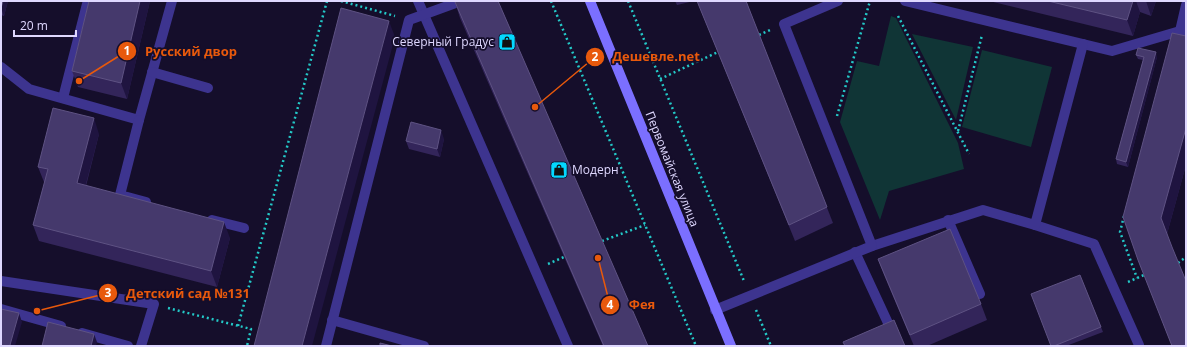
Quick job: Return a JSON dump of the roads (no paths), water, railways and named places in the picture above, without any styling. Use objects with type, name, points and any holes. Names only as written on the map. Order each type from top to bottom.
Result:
[{"type":"street","name":"Первомайская улица","points":[[590,1],[731,346]]},
{"type":"lane","points":[[157,205],[120,195],[172,1]]},
{"type":"lane","points":[[418,1],[568,346]]},
{"type":"lane","points":[[326,346],[409,20],[461,1]]},
{"type":"lane","points":[[838,1],[784,24],[872,246]]},
{"type":"lane","points":[[905,1],[1112,51],[1183,32],[1186,5]]},
{"type":"lane","points":[[63,98],[87,4]]},
{"type":"lane","points":[[1035,225],[1083,44]]},
{"type":"lane","points":[[1,67],[29,89],[139,120]]},
{"type":"lane","points":[[152,72],[208,88]]},
{"type":"lane","points":[[715,310],[855,252],[982,210],[1094,244],[1138,346]]},
{"type":"lane","points":[[200,216],[244,228]]},
{"type":"lane","points":[[948,220],[980,294]]},
{"type":"lane","points":[[855,252],[888,323]]},
{"type":"lane","points":[[1,281],[154,304],[141,346]]},
{"type":"lane","points":[[1,309],[128,346]]},
{"type":"lane","points":[[332,320],[424,346]]},
{"type":"place","name":"Северный Градус","points":[[507,42]]},
{"type":"place","name":"Русский двор","points":[[79,81]]},
{"type":"place","name":"Дешевле.net","points":[[535,107]]},
{"type":"place","name":"Модерн","points":[[559,170]]},
{"type":"place","name":"Фея","points":[[598,258]]},
{"type":"place","name":"Детский сад №131","points":[[37,311]]}]
